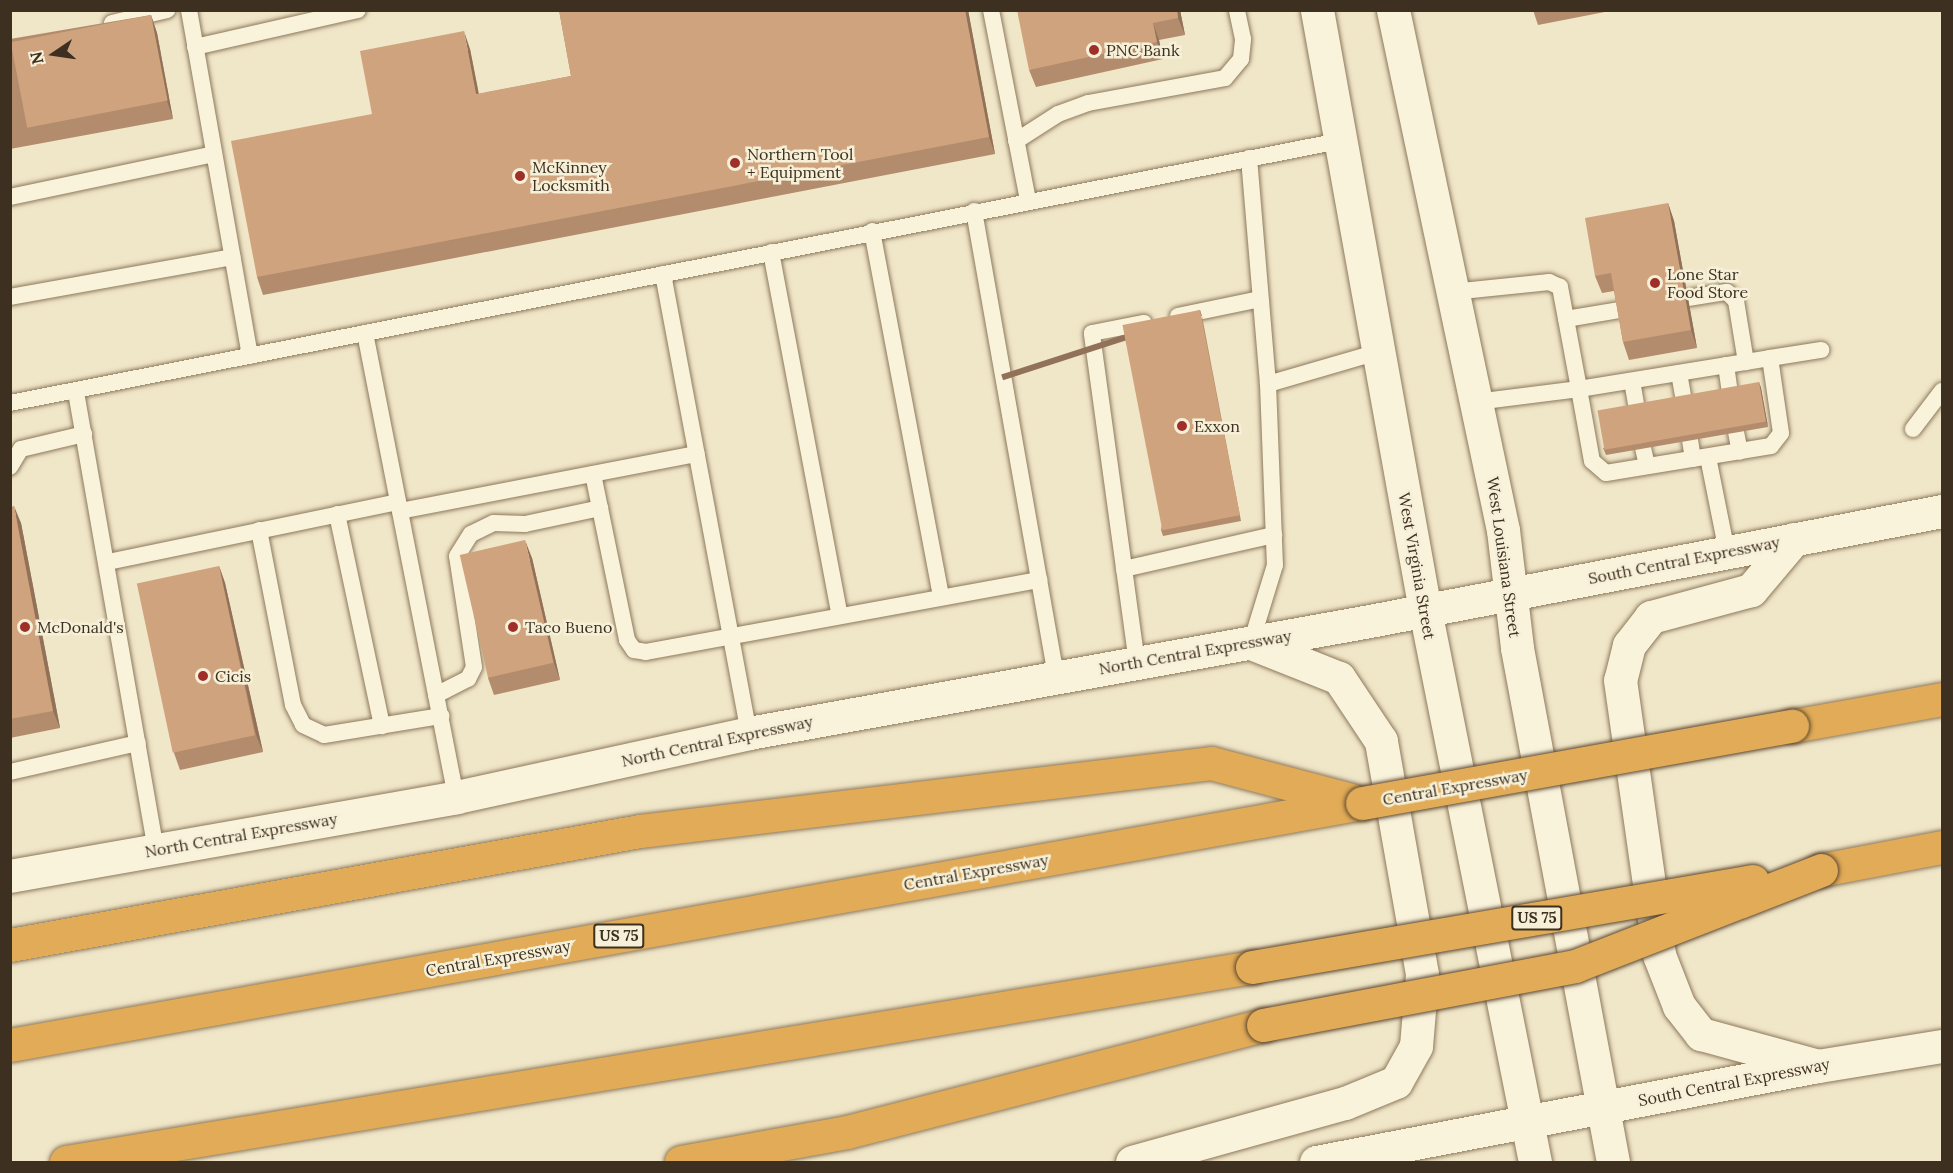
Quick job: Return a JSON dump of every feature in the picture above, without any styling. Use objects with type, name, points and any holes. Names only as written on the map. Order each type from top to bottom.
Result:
[{"type":"highway","name":"Central Expressway","points":[[10,1045],[1942,699]]},
{"type":"highway","points":[[10,945],[640,831],[1211,763],[1362,803]]},
{"type":"highway","name":"US 75","points":[[66,1162],[1252,967],[1821,870],[1942,847]]},
{"type":"highway","points":[[681,1162],[847,1132],[1263,1025],[1575,966],[1821,870]]},
{"type":"main road","name":"West Virginia Street","points":[[1317,10],[1425,610],[1535,1162]]},
{"type":"main road","name":"West Louisiana Street","points":[[1393,10],[1503,530],[1517,648],[1613,1162]]},
{"type":"main road","name":"South Central Expressway","points":[[1425,610],[1942,511]]},
{"type":"main road","points":[[1794,539],[1751,590],[1651,617],[1629,645],[1620,680],[1659,955],[1679,1006],[1701,1034],[1818,1066]]},
{"type":"main road","name":"North Central Expressway","points":[[10,876],[456,797],[749,733],[1425,610]]},
{"type":"main road","points":[[1132,1162],[1345,1103],[1396,1082],[1416,1046],[1422,974],[1381,741],[1339,678],[1251,643]]},
{"type":"main road","name":"South Central Expressway","points":[[1527,1120],[1818,1066],[1942,1046]]},
{"type":"main road","points":[[1316,1162],[1527,1120]]},
{"type":"lane","points":[[98,25],[167,10]]},
{"type":"lane","points":[[189,10],[250,356]]},
{"type":"lane","points":[[195,47],[358,10]]},
{"type":"lane","points":[[991,10],[1028,200]]},
{"type":"lane","points":[[1017,141],[1058,114],[1088,103],[1225,78],[1241,59],[1243,39],[1238,10]]},
{"type":"lane","points":[[10,403],[76,392],[1028,200],[1339,141]]},
{"type":"lane","points":[[10,197],[214,154]]},
{"type":"lane","points":[[1249,158],[1268,384],[1275,565],[1251,643]]},
{"type":"lane","points":[[974,211],[1056,677]]},
{"type":"lane","points":[[872,231],[941,597]]},
{"type":"lane","points":[[771,252],[840,616]]},
{"type":"lane","points":[[10,297],[232,257]]},
{"type":"lane","points":[[663,274],[749,733]]},
{"type":"lane","points":[[1452,292],[1549,282],[1560,288],[1592,461],[1606,473],[1771,446],[1781,433],[1770,358]]},
{"type":"lane","points":[[1688,298],[1727,292],[1736,301],[1746,362]]},
{"type":"lane","points":[[1137,663],[1092,333],[1260,299]]},
{"type":"lane","points":[[1566,320],[1620,310]]},
{"type":"lane","points":[[365,333],[456,797]]},
{"type":"lane","points":[[1476,402],[1579,389],[1821,350]]},
{"type":"lane","points":[[1268,384],[1378,352]]},
{"type":"lane","points":[[1726,365],[1730,393]]},
{"type":"lane","points":[[1679,373],[1684,401]]},
{"type":"lane","points":[[1632,381],[1637,409]]},
{"type":"lane","points":[[1912,429],[1942,391]]},
{"type":"lane","points":[[76,392],[108,562],[156,849]]},
{"type":"lane","points":[[1736,432],[1740,452]]},
{"type":"lane","points":[[10,467],[16,448],[84,434]]},
{"type":"lane","points":[[1690,440],[1700,458],[1727,552]]},
{"type":"lane","points":[[1643,448],[1647,466]]},
{"type":"lane","points":[[108,562],[337,514],[399,507],[697,454]]},
{"type":"lane","points":[[593,474],[627,640],[634,650],[646,652],[1039,580]]},
{"type":"lane","points":[[436,694],[468,679],[474,667],[457,556],[471,534],[494,523],[525,524],[600,508]]},
{"type":"lane","points":[[337,514],[382,726]]},
{"type":"lane","points":[[259,530],[293,705],[303,725],[324,735],[441,717]]},
{"type":"lane","points":[[1124,569],[1274,535]]},
{"type":"lane","points":[[10,772],[138,743]]},
{"type":"building","points":[[559,10],[965,10],[989,137],[257,277],[231,141],[372,114],[360,51],[464,31],[476,94],[571,76]]},
{"type":"building","name":"PNC Bank","points":[[1017,10],[1177,10],[1178,18],[1153,23],[1157,42],[1029,70]]},
{"type":"building","points":[[151,15],[168,100],[27,128],[11,42]]},
{"type":"building","points":[[1668,203],[1691,330],[1623,342],[1611,273],[1595,276],[1585,218]]},
{"type":"building","name":"Exxon","points":[[1200,310],[1240,515],[1162,530],[1122,325]]},
{"type":"building","points":[[1759,382],[1766,421],[1604,450],[1597,410]]},
{"type":"building","name":"McDonald's","points":[[14,506],[53,711],[10,719],[10,507]]},
{"type":"building","name":"Taco Bueno","points":[[525,540],[553,663],[488,678],[460,555]]},
{"type":"building","name":"Cicis","points":[[219,566],[255,735],[173,753],[137,583]]},
{"type":"place","name":"PNC Bank","points":[[1094,50]]},
{"type":"place","name":"Northern Tool + Equipment","points":[[735,163]]},
{"type":"place","name":"McKinney Locksmith","points":[[520,176]]},
{"type":"place","name":"Lone Star Food Store","points":[[1655,283]]},
{"type":"place","name":"Exxon","points":[[1182,426]]},
{"type":"place","name":"McDonald's","points":[[25,627]]},
{"type":"place","name":"Taco Bueno","points":[[513,627]]},
{"type":"place","name":"Cicis","points":[[203,676]]}]
